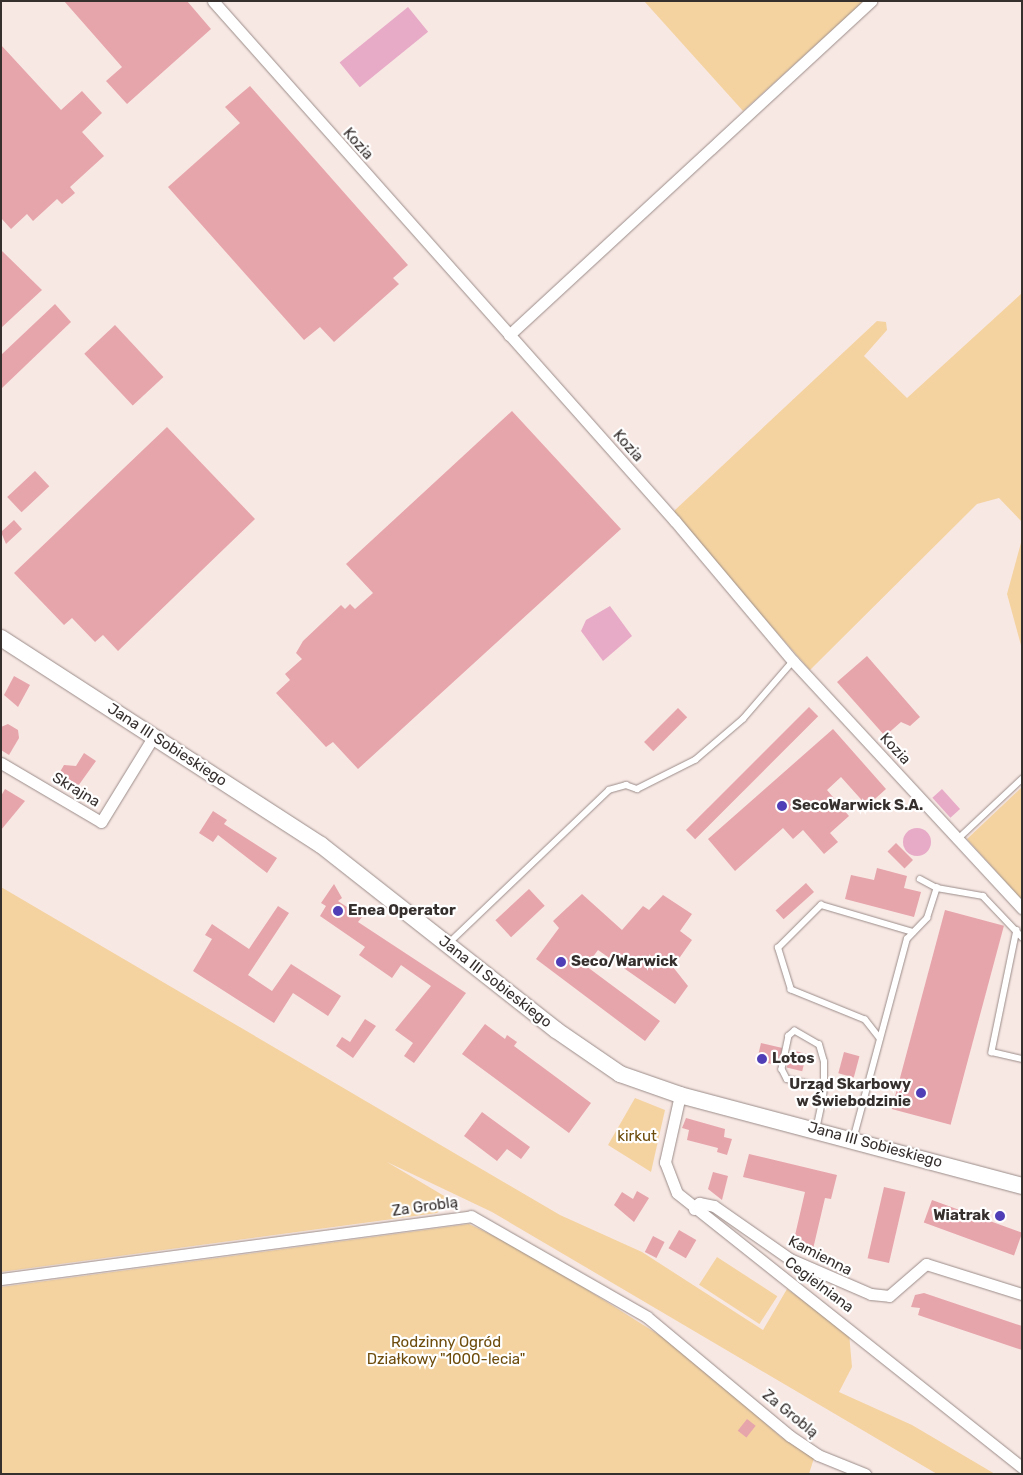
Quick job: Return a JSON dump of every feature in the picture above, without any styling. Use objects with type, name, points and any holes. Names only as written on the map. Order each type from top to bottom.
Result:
[{"type":"street","name":"Kozia","points":[[213,1],[509,335],[793,661],[1022,908]]},
{"type":"street","points":[[509,335],[871,1]]},
{"type":"street","name":"Jana III Sobieskiego","points":[[1,638],[321,845],[598,1060],[636,1081],[680,1095],[1022,1186]]},
{"type":"street","name":"Skrajna","points":[[1,763],[101,822],[154,736]]},
{"type":"street","name":"Cegielniana","points":[[680,1095],[668,1142],[666,1170],[677,1193],[694,1209],[923,1384],[1022,1467]]},
{"type":"street","name":"Kamienna","points":[[694,1209],[699,1203],[714,1206],[790,1259],[851,1288],[889,1296],[903,1287],[926,1264],[1022,1294]]},
{"type":"street","name":"Za Groblą","points":[[1,1279],[470,1216],[647,1317],[790,1436],[818,1456],[866,1474]]},
{"type":"lane","points":[[448,944],[609,790],[626,785],[637,789],[695,760],[743,719],[793,661]]},
{"type":"lane","points":[[958,840],[1022,778]]},
{"type":"lane","points":[[920,878],[937,888],[983,896],[1022,937]]},
{"type":"lane","points":[[853,1140],[907,939],[927,918],[937,888]]},
{"type":"lane","points":[[880,1039],[865,1020],[791,990],[778,948],[821,905],[913,932]]},
{"type":"lane","points":[[1017,930],[992,1052],[1022,1059]]},
{"type":"lane","points":[[816,1130],[824,1087],[819,1045],[794,1031],[789,1036],[782,1069],[787,1079],[824,1087]]},
{"type":"green space","points":[[644,1],[864,1],[743,111]]},
{"type":"green space","points":[[1022,293],[1022,522],[999,498],[977,504],[810,670],[673,515],[675,510],[877,321],[886,322],[887,330],[864,356],[907,398]]},
{"type":"green space","points":[[1022,539],[1022,649],[1007,594]]},
{"type":"green space","points":[[1022,787],[1022,900],[967,839]]},
{"type":"green space","points":[[1,887],[560,1215],[642,1252],[763,1330],[787,1289],[849,1333],[852,1367],[839,1392],[912,1425],[995,1474],[937,1474],[492,1212],[387,1162],[451,1200],[437,1213],[1,1272]]},
{"type":"green space","name":"kirkut","points":[[635,1098],[665,1110],[651,1172],[608,1145]]},
{"type":"green space","name":"Rodzinny Ogród Działkowy \"1000-lecia\"","points":[[469,1224],[529,1253],[683,1350],[781,1437],[814,1458],[809,1474],[1,1474],[1,1287]]},
{"type":"green space","points":[[717,1257],[777,1296],[759,1324],[699,1285]]},
{"type":"shaded area","points":[[408,7],[428,32],[360,87],[340,62]]},
{"type":"shaded area","points":[[610,606],[632,636],[603,661],[581,631],[586,620]]},
{"type":"shaded area","points":[[942,789],[960,809],[950,818],[932,798]]},
{"type":"shaded area","points":[[917,828],[927,832],[931,842],[927,852],[917,856],[907,852],[903,842],[907,832]]},
{"type":"building","points":[[64,1],[187,1],[211,29],[127,104],[106,81],[122,67]]},
{"type":"building","points":[[1,45],[61,110],[82,91],[102,113],[82,132],[104,156],[70,187],[75,193],[62,204],[57,199],[33,221],[27,214],[11,229],[1,218]]},
{"type":"building","points":[[250,86],[408,265],[393,278],[399,284],[334,342],[320,327],[304,340],[168,187],[240,123],[225,107]]},
{"type":"building","points":[[1,250],[42,290],[1,328]]},
{"type":"building","points":[[55,304],[71,322],[1,389],[1,355]]},
{"type":"building","points":[[115,325],[163,377],[133,406],[84,354]]},
{"type":"building","points":[[512,411],[621,529],[358,769],[333,742],[326,747],[276,693],[290,680],[285,674],[302,659],[296,653],[303,641],[341,605],[345,609],[350,604],[355,609],[373,593],[346,564]]},
{"type":"building","points":[[167,427],[255,519],[118,651],[103,635],[95,642],[72,618],[64,625],[14,573]]},
{"type":"building","points":[[35,471],[49,486],[22,512],[7,497]]},
{"type":"building","points":[[14,520],[22,529],[6,544],[1,532]]},
{"type":"building","points":[[867,656],[920,717],[910,726],[901,722],[885,736],[837,682]]},
{"type":"building","points":[[14,676],[30,685],[18,707],[4,695]]},
{"type":"building","points":[[809,707],[818,716],[695,839],[686,830]]},
{"type":"building","points":[[678,708],[687,717],[653,751],[644,742]]},
{"type":"building","points":[[8,724],[18,730],[19,738],[9,755],[1,750],[1,727]]},
{"type":"building","name":"SecoWarwick S.A.","points":[[833,729],[886,789],[867,806],[841,777],[827,790],[849,816],[830,833],[838,842],[824,854],[803,830],[793,839],[783,828],[735,871],[708,839]]},
{"type":"building","points":[[84,753],[96,761],[73,793],[54,782],[64,765],[76,766]]},
{"type":"building","points":[[5,789],[25,801],[1,830],[1,796]]},
{"type":"building","points":[[213,811],[227,820],[224,824],[277,858],[267,873],[218,835],[213,842],[199,833]]},
{"type":"building","points":[[896,843],[913,860],[904,868],[888,851]]},
{"type":"building","points":[[877,868],[907,876],[904,888],[921,892],[914,917],[845,899],[851,875],[874,880]]},
{"type":"building","points":[[806,883],[814,892],[784,919],[776,910]]},
{"type":"building","points":[[334,884],[342,898],[338,901],[362,917],[358,922],[466,993],[414,1063],[404,1056],[413,1043],[395,1030],[431,986],[401,965],[392,978],[359,955],[365,947],[320,916],[326,906],[321,903]]},
{"type":"building","points":[[529,889],[545,906],[511,937],[495,920]]},
{"type":"building","points":[[582,894],[622,930],[643,906],[649,910],[663,895],[692,914],[680,931],[692,940],[673,967],[688,986],[675,1004],[598,950],[586,966],[660,1021],[645,1041],[536,959],[559,928],[553,921]]},
{"type":"building","points":[[278,906],[289,913],[248,975],[272,991],[291,964],[341,996],[328,1016],[293,993],[274,1023],[193,971],[212,939],[205,935],[212,924],[249,949]]},
{"type":"building","points":[[945,910],[1004,926],[951,1125],[892,1109]]},
{"type":"building","points":[[365,1019],[376,1026],[353,1058],[336,1046],[342,1037],[350,1042]]},
{"type":"building","points":[[485,1024],[505,1039],[507,1035],[517,1042],[514,1046],[591,1103],[569,1133],[462,1054]]},
{"type":"building","points":[[761,1043],[782,1048],[778,1065],[757,1061]]},
{"type":"building","points":[[791,1050],[807,1054],[802,1071],[787,1067]]},
{"type":"building","points":[[844,1052],[859,1056],[854,1077],[838,1073]]},
{"type":"building","points":[[482,1112],[530,1147],[521,1159],[507,1149],[497,1161],[464,1136]]},
{"type":"building","points":[[686,1118],[725,1129],[724,1137],[732,1139],[727,1155],[717,1152],[718,1148],[687,1140],[689,1130],[682,1128]]},
{"type":"building","points":[[749,1154],[837,1175],[831,1199],[825,1198],[813,1249],[793,1244],[805,1192],[743,1177]]},
{"type":"building","points":[[713,1172],[728,1176],[722,1200],[708,1189]]},
{"type":"building","points":[[884,1187],[905,1192],[889,1263],[868,1258]]},
{"type":"building","points":[[637,1191],[649,1198],[634,1222],[614,1205],[622,1192],[633,1199]]},
{"type":"building","points":[[932,1200],[1022,1233],[1014,1255],[924,1223]]},
{"type":"building","points":[[679,1230],[696,1240],[686,1258],[668,1248]]},
{"type":"building","points":[[653,1236],[665,1242],[656,1258],[645,1252]]},
{"type":"building","points":[[924,1293],[1022,1326],[1022,1350],[918,1315],[920,1308],[911,1307],[915,1295]]},
{"type":"building","points":[[747,1419],[756,1426],[746,1438],[738,1431]]},
{"type":"place","name":"SecoWarwick S.A.","points":[[782,806]]},
{"type":"place","name":"Enea Operator","points":[[338,911]]},
{"type":"place","name":"Seco/Warwick","points":[[561,962]]},
{"type":"place","name":"Lotos","points":[[762,1059]]},
{"type":"place","name":"Urząd Skarbowy w Świebodzinie","points":[[921,1093]]},
{"type":"place","name":"Wiatrak","points":[[1000,1216]]}]
